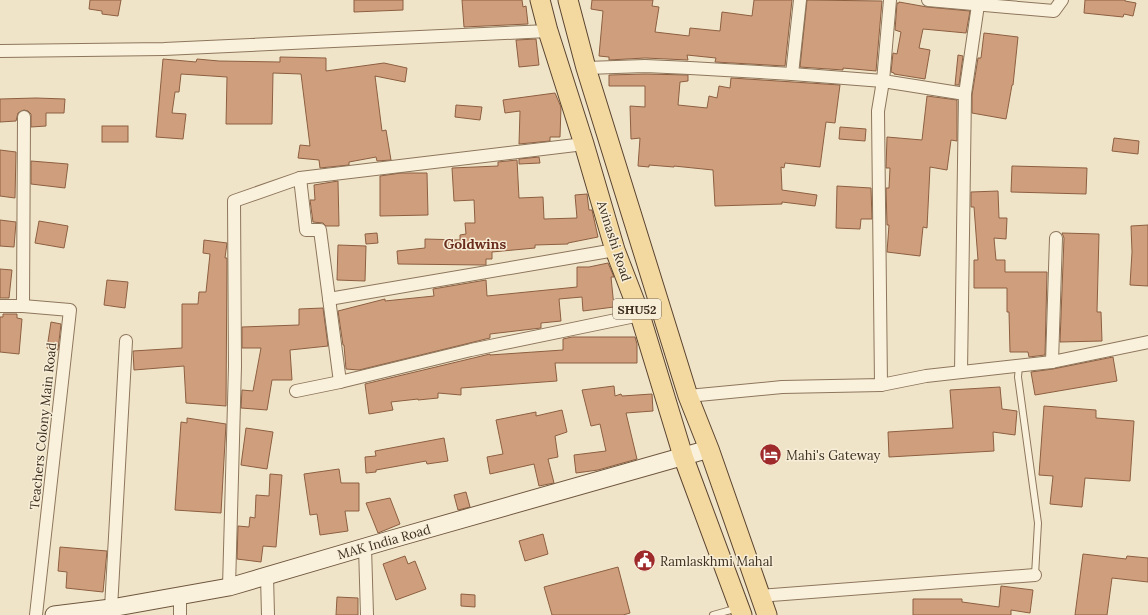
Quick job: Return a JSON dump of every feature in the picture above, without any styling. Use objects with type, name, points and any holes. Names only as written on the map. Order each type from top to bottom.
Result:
[{"type":"main road","name":"Avinashi Road","points":[[540,0],[548,31],[584,144],[615,250],[640,315],[683,456],[741,611]]},
{"type":"main road","name":"Avinashi Road","points":[[568,0],[586,68],[688,396],[709,449],[767,615]]},
{"type":"street","points":[[792,74],[800,0]]},
{"type":"street","points":[[881,385],[878,111],[883,81],[890,0]]},
{"type":"street","points":[[928,0],[1054,11],[1062,0]]},
{"type":"street","points":[[961,372],[965,94],[978,5]]},
{"type":"street","points":[[0,51],[164,49],[548,31]]},
{"type":"street","points":[[586,68],[645,66],[792,74],[883,81],[965,94]]},
{"type":"street","points":[[23,306],[24,117]]},
{"type":"street","points":[[229,587],[235,366],[234,201],[300,178],[584,144]]},
{"type":"street","points":[[300,178],[306,230],[320,230],[340,382]]},
{"type":"street","points":[[1052,362],[1056,238]]},
{"type":"street","points":[[329,299],[615,250]]},
{"type":"street","name":"Teachers Colony Main Road","points":[[0,306],[23,306],[70,310],[36,615]]},
{"type":"street","points":[[296,391],[340,382],[471,350],[640,315]]},
{"type":"street","points":[[111,608],[126,341]]},
{"type":"street","points":[[688,396],[782,387],[881,385],[926,376],[1052,362],[1148,342]]},
{"type":"street","name":"MAK India Road","points":[[54,615],[111,608],[229,587],[709,449]]},
{"type":"street","points":[[365,547],[367,615]]},
{"type":"street","points":[[760,596],[1035,574]]},
{"type":"street","points":[[267,576],[268,615]]},
{"type":"street","points":[[180,596],[180,615]]},
{"type":"lane","points":[[1019,366],[1018,377],[1038,523],[1035,574]]},
{"type":"lane","points":[[713,615],[741,611]]},
{"type":"building","points":[[90,0],[121,0],[118,16],[102,14],[102,11],[89,9]]},
{"type":"building","points":[[354,0],[403,0],[403,10],[354,12]]},
{"type":"building","points":[[462,0],[522,0],[523,7],[526,6],[528,24],[464,27]]},
{"type":"building","points":[[592,0],[653,0],[652,6],[659,7],[655,32],[689,36],[690,28],[720,31],[722,12],[752,16],[754,0],[792,0],[785,66],[715,62],[716,58],[687,55],[688,60],[645,58],[609,60],[609,57],[599,56],[603,11],[591,9]]},
{"type":"building","points":[[807,0],[882,1],[876,71],[843,68],[843,70],[800,67]]},
{"type":"building","points":[[1085,0],[1125,0],[1136,3],[1133,16],[1124,14],[1123,17],[1084,13]]},
{"type":"building","points":[[899,2],[927,7],[970,11],[966,33],[923,29],[919,48],[930,50],[925,79],[894,74],[891,72],[893,53],[897,54],[901,32],[895,30],[897,3]]},
{"type":"building","points":[[984,33],[1018,37],[1013,85],[1006,119],[972,113],[972,95],[978,58],[981,58]]},
{"type":"building","points":[[536,39],[539,65],[519,67],[516,40]]},
{"type":"building","points":[[958,55],[963,56],[959,85],[955,85]]},
{"type":"building","points":[[280,57],[326,58],[326,71],[384,63],[407,68],[405,82],[375,76],[382,131],[386,130],[391,160],[377,161],[376,157],[349,162],[349,165],[320,168],[319,160],[298,158],[300,145],[310,146],[301,74],[273,73],[272,124],[226,124],[227,77],[181,74],[179,92],[175,92],[172,113],[186,114],[183,139],[156,137],[163,59],[196,62],[197,59],[219,61],[280,62]]},
{"type":"building","points":[[609,75],[688,75],[688,81],[680,82],[678,105],[707,108],[709,96],[717,98],[719,86],[730,88],[731,78],[840,85],[835,123],[826,122],[820,167],[785,163],[784,168],[781,167],[782,190],[817,195],[815,206],[782,202],[782,204],[715,206],[713,170],[674,166],[638,166],[640,138],[631,139],[630,106],[645,107],[645,86],[609,86]]},
{"type":"building","points":[[555,93],[561,107],[560,137],[550,137],[550,141],[519,144],[520,111],[505,113],[503,100]]},
{"type":"building","points":[[927,96],[957,100],[957,141],[951,140],[947,170],[930,167],[927,228],[923,227],[920,256],[887,252],[889,225],[887,225],[886,188],[889,188],[890,168],[886,168],[887,137],[922,140]]},
{"type":"building","points":[[0,99],[65,99],[64,113],[46,113],[46,126],[31,127],[31,114],[24,110],[18,113],[16,121],[0,122]]},
{"type":"building","points":[[456,105],[482,107],[480,120],[455,117]]},
{"type":"building","points":[[102,126],[128,126],[128,142],[102,142]]},
{"type":"building","points":[[840,127],[866,129],[865,141],[839,139]]},
{"type":"building","points":[[1114,138],[1139,141],[1138,154],[1112,151]]},
{"type":"building","points":[[0,150],[16,152],[15,198],[0,196]]},
{"type":"building","points":[[539,157],[540,163],[519,164],[519,159]]},
{"type":"building","points":[[517,160],[519,198],[543,197],[544,219],[577,218],[575,195],[587,194],[589,210],[592,210],[598,237],[568,244],[535,245],[535,248],[492,252],[492,259],[486,259],[486,265],[398,264],[397,251],[425,248],[425,239],[460,240],[460,235],[466,234],[465,223],[475,223],[474,200],[454,201],[452,168],[498,166],[498,162]]},
{"type":"building","points":[[31,161],[68,164],[65,188],[31,184]]},
{"type":"building","points":[[1012,166],[1087,168],[1086,194],[1011,192]]},
{"type":"building","points":[[401,173],[427,173],[428,215],[380,216],[380,176]]},
{"type":"building","points":[[338,181],[339,226],[326,226],[323,223],[313,222],[310,200],[315,200],[314,185]]},
{"type":"building","points":[[837,186],[871,188],[872,219],[861,219],[860,229],[836,228]]},
{"type":"building","points":[[998,191],[999,218],[1007,218],[1006,239],[994,238],[996,260],[1005,260],[1005,272],[1047,272],[1045,355],[1029,357],[1028,352],[1010,352],[1007,288],[974,288],[974,260],[978,260],[974,207],[971,207],[971,192]]},
{"type":"building","points":[[0,220],[16,222],[14,247],[0,246]]},
{"type":"building","points":[[39,221],[68,226],[64,248],[35,243]]},
{"type":"building","points":[[1148,225],[1148,286],[1130,285],[1132,252],[1131,226]]},
{"type":"building","points":[[377,233],[378,243],[366,244],[365,234]]},
{"type":"building","points":[[1062,233],[1099,234],[1097,312],[1101,312],[1102,341],[1060,342],[1064,238]]},
{"type":"building","points":[[204,240],[227,243],[225,258],[227,258],[226,406],[186,403],[184,366],[134,370],[133,351],[182,348],[182,304],[198,304],[199,292],[206,292],[210,254],[203,253]]},
{"type":"building","points":[[338,245],[366,246],[365,281],[337,280]]},
{"type":"building","points":[[608,263],[614,277],[611,277],[614,307],[583,311],[582,297],[559,299],[561,321],[541,323],[541,328],[490,334],[490,338],[359,370],[346,369],[344,345],[338,311],[385,299],[385,301],[434,296],[433,289],[486,280],[487,296],[577,287],[577,267],[589,267]]},
{"type":"building","points":[[0,269],[12,270],[9,298],[0,298]]},
{"type":"building","points":[[107,280],[128,282],[125,308],[104,305]]},
{"type":"building","points":[[323,308],[328,346],[290,350],[292,380],[272,380],[267,410],[241,408],[242,390],[253,391],[261,348],[242,348],[242,327],[299,325],[299,309]]},
{"type":"building","points":[[3,314],[17,314],[17,318],[22,319],[19,354],[0,352],[0,317],[3,317]]},
{"type":"building","points":[[51,322],[61,324],[58,350],[47,348]]},
{"type":"building","points":[[572,337],[635,337],[637,344],[637,363],[555,363],[557,381],[461,388],[461,395],[438,393],[438,398],[391,402],[393,410],[369,414],[365,384],[490,354],[563,350],[563,339]]},
{"type":"building","points":[[1113,357],[1117,381],[1035,395],[1031,372]]},
{"type":"building","points":[[614,386],[615,396],[621,394],[622,396],[652,394],[653,411],[626,413],[637,459],[598,470],[576,473],[574,455],[606,451],[600,424],[591,426],[582,390]]},
{"type":"building","points":[[1000,387],[1002,409],[1017,411],[1015,435],[993,432],[994,451],[889,457],[888,432],[953,428],[950,390]]},
{"type":"building","points":[[1044,406],[1096,410],[1096,418],[1134,421],[1130,481],[1085,478],[1082,507],[1050,504],[1053,476],[1039,475]]},
{"type":"building","points":[[562,410],[567,432],[555,436],[558,457],[548,459],[554,483],[539,486],[534,464],[490,474],[487,457],[503,454],[496,420],[536,412],[536,416]]},
{"type":"building","points":[[187,418],[226,424],[221,513],[175,510],[181,422],[187,423]]},
{"type":"building","points":[[246,428],[273,432],[267,469],[241,465]]},
{"type":"building","points":[[444,438],[448,461],[427,464],[426,461],[366,473],[365,457],[376,456],[375,451]]},
{"type":"building","points":[[339,469],[341,483],[359,483],[359,511],[345,511],[348,531],[320,535],[317,514],[310,515],[304,474]]},
{"type":"building","points":[[270,474],[282,475],[276,547],[263,546],[261,562],[237,559],[238,526],[249,527],[250,517],[255,518],[256,495],[269,496]]},
{"type":"building","points":[[466,492],[470,507],[458,510],[454,495]]},
{"type":"building","points":[[390,498],[400,524],[378,533],[366,503]]},
{"type":"building","points":[[543,534],[548,554],[525,561],[519,541]]},
{"type":"building","points":[[60,547],[107,551],[103,592],[66,588],[67,572],[58,571]]},
{"type":"building","points":[[1083,554],[1126,559],[1127,556],[1148,558],[1148,582],[1112,578],[1107,615],[1075,615]]},
{"type":"building","points":[[405,556],[408,564],[415,561],[426,589],[396,600],[383,564]]},
{"type":"building","points":[[618,567],[630,613],[623,615],[552,615],[544,587]]},
{"type":"building","points":[[1001,586],[1033,590],[1030,613],[1011,610],[1011,615],[913,615],[913,599],[962,599],[962,602],[999,607]]},
{"type":"building","points":[[461,594],[475,595],[475,607],[461,606]]},
{"type":"building","points":[[337,597],[358,598],[358,615],[336,615]]},
{"type":"place","name":"Mahi's Gateway","points":[[771,455]]},
{"type":"place","name":"Ramlaskhmi Mahal","points":[[644,561]]},
{"type":"district","name":"Goldwins","points":[[475,244]]}]
